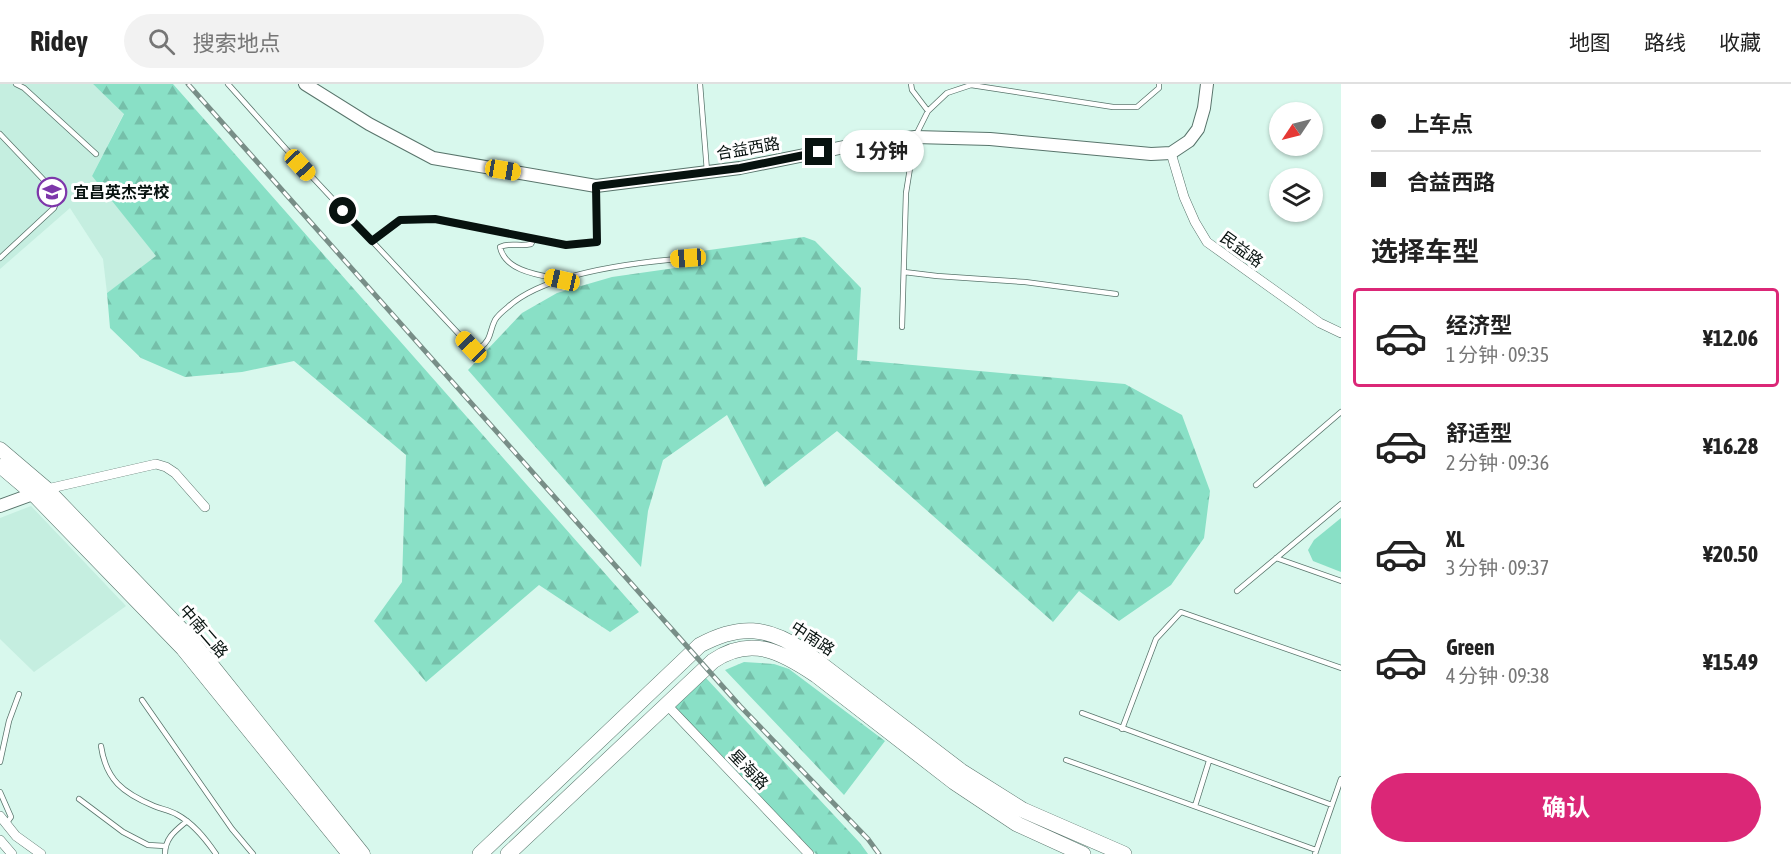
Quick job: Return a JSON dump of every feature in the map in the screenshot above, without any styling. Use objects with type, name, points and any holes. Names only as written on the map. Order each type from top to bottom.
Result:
[{"type":"main road","name":"中南二路","points":[[0,449],[47,489],[192,639],[363,854]]},
{"type":"main road","name":"中南二路","points":[[0,466],[33,494],[183,649],[349,854]]},
{"type":"main road","name":"中南路","points":[[480,854],[700,645],[719,634],[741,630],[763,632],[786,639],[961,771],[1023,810],[1124,854]]},
{"type":"main road","name":"中南路","points":[[508,854],[713,661],[723,654],[746,648],[760,648],[792,659],[954,782],[1017,824],[1083,854]]},
{"type":"street","name":"合益西路","points":[[305,84],[369,124],[433,158],[596,186],[740,168],[858,144],[915,137],[990,139],[1151,154],[1171,153]]},
{"type":"street","points":[[1171,153],[1189,141],[1198,129],[1207,84]]},
{"type":"street","name":"民益路","points":[[1171,153],[1188,206],[1207,242],[1320,323],[1341,333]]},
{"type":"street","points":[[0,507],[47,489],[156,465],[166,467],[175,473],[205,507]]},
{"type":"street","name":"星海路","points":[[667,705],[809,854]]},
{"type":"street","points":[[0,816],[16,836],[41,854]]},
{"type":"street","points":[[0,840],[12,854]]},
{"type":"lane","points":[[16,84],[24,88],[96,153]]},
{"type":"lane","points":[[228,84],[471,347],[480,348],[488,342],[496,318],[510,305],[537,289],[562,280],[641,262],[688,258]]},
{"type":"lane","points":[[700,84],[708,172]]},
{"type":"lane","points":[[911,84],[912,90],[928,111]]},
{"type":"lane","points":[[902,327],[906,193],[915,137],[928,111],[947,93],[971,85],[1113,107],[1137,107],[1159,88],[1159,84]]},
{"type":"lane","points":[[0,134],[59,196],[54,208],[0,258]]},
{"type":"lane","points":[[372,241],[400,220],[435,219],[566,245],[597,242],[596,186]]},
{"type":"lane","points":[[534,239],[531,244],[523,246],[507,243],[500,247],[502,255],[513,265],[529,273],[562,280]]},
{"type":"lane","points":[[904,272],[1025,282],[1116,294]]},
{"type":"lane","points":[[1256,485],[1341,412]]},
{"type":"lane","points":[[1237,591],[1341,504]]},
{"type":"lane","points":[[1276,558],[1341,581]]},
{"type":"lane","points":[[1122,729],[1156,639],[1181,612],[1341,668]]},
{"type":"lane","points":[[0,762],[9,721],[19,694]]},
{"type":"lane","points":[[142,700],[232,829],[253,854]]},
{"type":"lane","points":[[1082,713],[1332,805]]},
{"type":"lane","points":[[100,747],[103,763],[112,779],[132,795],[187,821],[206,838],[216,854]]},
{"type":"lane","points":[[1066,760],[1315,852],[1341,780]]},
{"type":"lane","points":[[1195,806],[1209,760]]},
{"type":"lane","points":[[0,792],[11,817],[6,824]]},
{"type":"lane","points":[[79,799],[123,832],[148,845],[165,846]]},
{"type":"lane","points":[[165,854],[165,846],[171,834],[187,821]]},
{"type":"shaded area","name":"宜昌英杰学校","points":[[0,84],[93,84],[124,113],[92,176],[157,257],[107,293],[103,259],[70,208],[0,269]]},
{"type":"shaded area","points":[[31,506],[126,606],[34,672],[0,639],[0,518]]},
{"type":"green space","points":[[93,84],[173,84],[639,612],[610,632],[539,585],[426,682],[374,621],[402,582],[406,455],[294,361],[242,372],[185,377],[141,358],[110,328],[107,293],[156,256],[92,176],[124,114]]},
{"type":"green space","points":[[804,237],[815,241],[861,288],[857,360],[1125,384],[1182,415],[1210,491],[1204,538],[1171,585],[1119,621],[1079,591],[1053,622],[837,431],[765,487],[727,415],[663,460],[648,511],[641,567],[468,370],[522,313],[557,293],[612,277],[703,264],[702,251]]},
{"type":"green space","points":[[1341,518],[1341,572],[1313,561],[1308,550],[1314,540]]},
{"type":"green space","points":[[744,662],[774,664],[789,669],[885,741],[844,795],[725,670]]},
{"type":"green space","points":[[706,678],[868,854],[816,854],[674,708]]},
{"type":"railway","points":[[188,84],[740,706],[868,839],[879,854]]},
{"type":"place","name":"宜昌英杰学校","points":[[52,192]]},
{"type":"route","points":[[343,211],[372,241],[400,220],[435,219],[566,245],[597,242],[596,186],[740,168],[819,152]]}]
